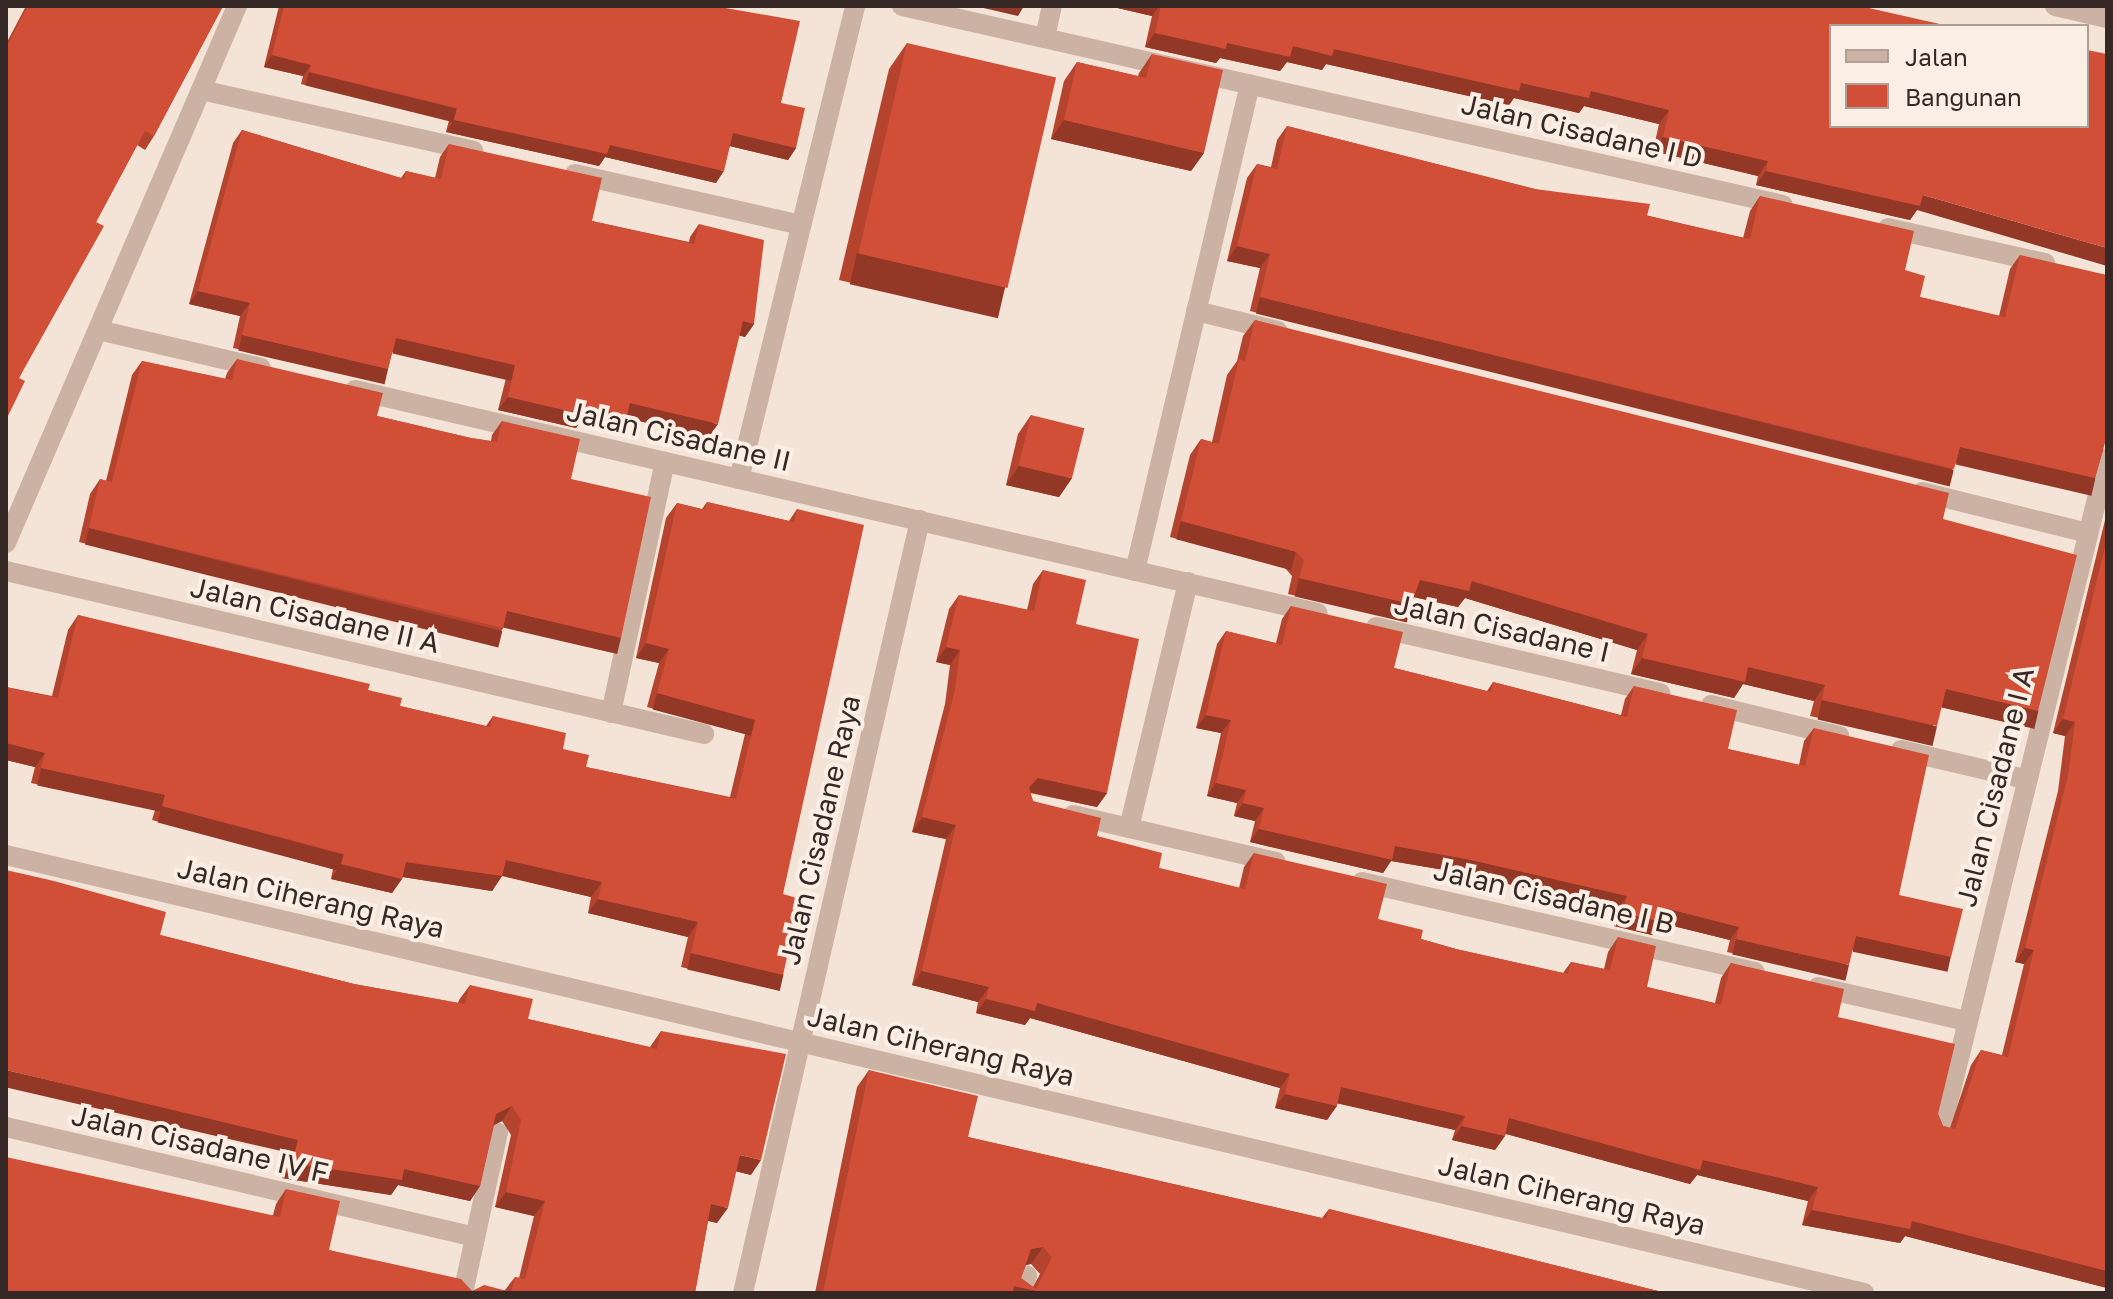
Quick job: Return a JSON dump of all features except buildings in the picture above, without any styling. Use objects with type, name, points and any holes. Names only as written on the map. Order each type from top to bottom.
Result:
[{"type":"street","points":[[6,543],[237,6]]},
{"type":"street","points":[[739,479],[855,6]]},
{"type":"street","name":"Jalan Cisadane I D","points":[[902,6],[1811,211]]},
{"type":"street","points":[[1045,38],[1052,6]]},
{"type":"street","points":[[2055,6],[2107,18]]},
{"type":"street","points":[[1135,571],[1250,84]]},
{"type":"street","points":[[201,90],[493,156]]},
{"type":"street","points":[[555,169],[801,225]]},
{"type":"street","points":[[1858,221],[2060,267]]},
{"type":"street","points":[[1196,311],[1304,338]]},
{"type":"street","points":[[98,330],[282,373]]},
{"type":"street","name":"Jalan Cisadane II","points":[[328,383],[920,520]]},
{"type":"street","name":"Jalan Cisadane I A","points":[[1941,1131],[2025,779],[2107,458]]},
{"type":"street","points":[[611,713],[665,462]]},
{"type":"street","points":[[1903,487],[2088,533]]},
{"type":"street","name":"Jalan Cisadane I","points":[[920,520],[1855,739]]},
{"type":"street","name":"Jalan Cisadane Raya","points":[[743,1293],[920,520]]},
{"type":"street","name":"Jalan Cisadane II A","points":[[6,571],[704,734]]},
{"type":"street","points":[[1129,828],[1188,582]]},
{"type":"street","points":[[1886,747],[2025,779]]},
{"type":"street","points":[[1045,809],[1299,867]]},
{"type":"street","name":"Jalan Ciherang Raya","points":[[6,855],[1864,1293]]},
{"type":"street","name":"Jalan Cisadane I B","points":[[1346,878],[1966,1021]]},
{"type":"street","name":"Jalan Cisadane IV F","points":[[6,1127],[475,1237]]},
{"type":"street","points":[[463,1293],[498,1133]]}]
